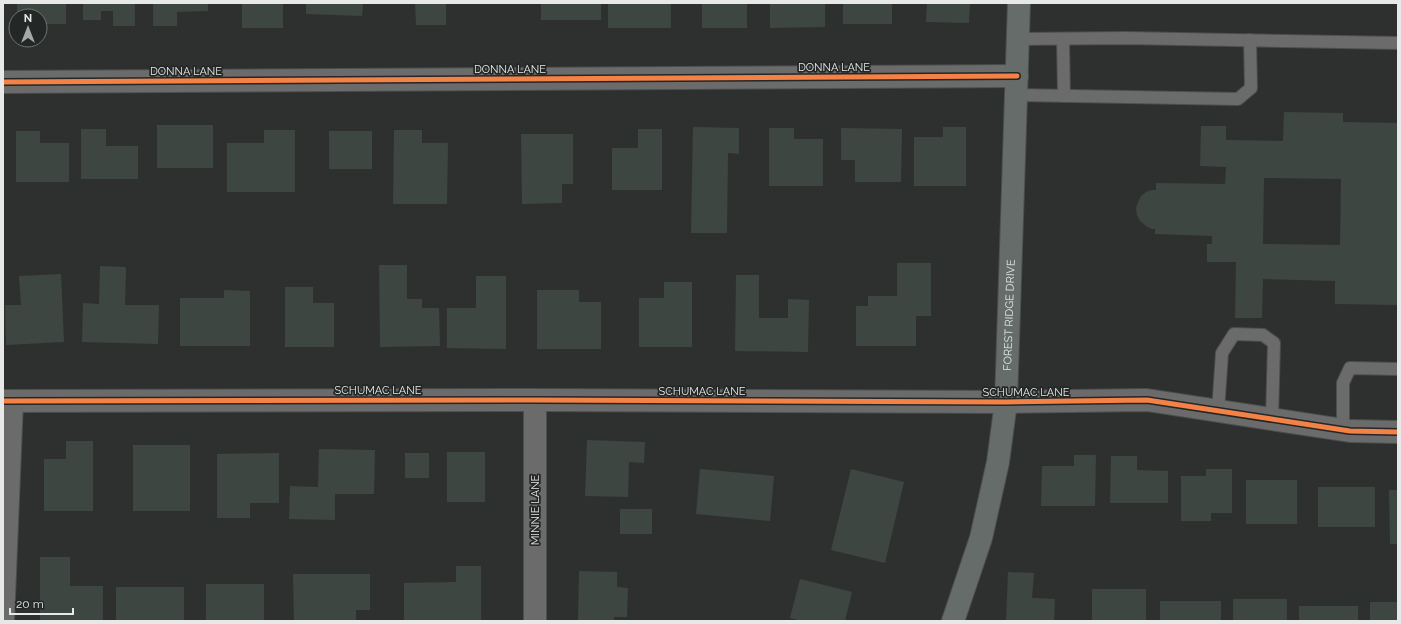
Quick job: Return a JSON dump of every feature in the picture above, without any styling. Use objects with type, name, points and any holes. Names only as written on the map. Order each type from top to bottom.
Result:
[{"type":"main road","name":"FOREST RIDGE DRIVE","points":[[953,621],[982,530],[998,462],[1006,402],[1019,3]]},
{"type":"street","name":"DONNA LANE","points":[[3,82],[1017,85]]},
{"type":"street","name":"SCHUMAC LANE","points":[[8,401],[535,400],[1006,402],[1147,400],[1343,430],[1398,432]]},
{"type":"street","name":"MINNIE LANE","points":[[535,400],[535,621]]},
{"type":"street","points":[[3,621],[8,401]]},
{"type":"lane","points":[[1018,39],[1250,40],[1398,43]]},
{"type":"lane","points":[[1063,39],[1064,96]]},
{"type":"lane","points":[[1017,85],[1064,96],[1238,99],[1251,88],[1250,40]]},
{"type":"lane","points":[[1218,411],[1222,353],[1234,334],[1263,335],[1274,344],[1272,419]]},
{"type":"lane","points":[[1343,430],[1343,383],[1350,368],[1398,369]]},
{"type":"building","points":[[17,3],[66,3],[66,24],[48,24],[48,8],[17,8]]},
{"type":"building","points":[[83,3],[135,3],[135,26],[113,26],[113,11],[101,11],[101,20],[83,20]]},
{"type":"building","points":[[153,3],[208,3],[208,11],[177,12],[177,26],[153,26]]},
{"type":"building","points":[[242,3],[283,3],[283,28],[242,28]]},
{"type":"building","points":[[306,3],[363,3],[362,16],[306,14]]},
{"type":"building","points":[[415,3],[446,3],[446,25],[416,25]]},
{"type":"building","points":[[541,3],[601,3],[601,20],[541,20]]},
{"type":"building","points":[[608,3],[671,3],[671,28],[608,28]]},
{"type":"building","points":[[702,3],[747,3],[747,28],[702,28]]},
{"type":"building","points":[[770,3],[825,3],[825,27],[770,28]]},
{"type":"building","points":[[843,3],[892,3],[892,24],[843,24]]},
{"type":"building","points":[[927,3],[970,3],[969,23],[926,22]]},
{"type":"building","points":[[1284,112],[1343,113],[1343,122],[1398,123],[1398,305],[1335,304],[1335,281],[1263,279],[1262,318],[1235,318],[1236,262],[1207,262],[1207,244],[1212,244],[1212,236],[1155,234],[1155,229],[1146,226],[1140,221],[1136,208],[1138,202],[1141,196],[1146,192],[1156,190],[1156,183],[1225,184],[1226,167],[1200,166],[1201,126],[1226,126],[1226,140],[1283,141]],"holes":[[[1264,178],[1341,179],[1340,245],[1263,244]]]},
{"type":"building","points":[[157,125],[213,125],[213,168],[157,168]]},
{"type":"building","points":[[693,127],[739,128],[739,154],[728,153],[727,233],[691,233]]},
{"type":"building","points":[[943,127],[966,127],[966,186],[914,186],[914,137],[943,137]]},
{"type":"building","points":[[769,128],[794,128],[794,139],[823,139],[823,186],[769,186]]},
{"type":"building","points":[[841,128],[902,129],[901,182],[855,182],[855,160],[841,160]]},
{"type":"building","points":[[81,129],[106,129],[106,146],[138,146],[138,179],[81,179]]},
{"type":"building","points":[[638,129],[662,129],[662,190],[612,190],[612,148],[638,148]]},
{"type":"building","points":[[264,130],[295,130],[295,192],[227,192],[227,143],[264,143]]},
{"type":"building","points":[[394,130],[422,130],[422,143],[448,143],[447,204],[393,204]]},
{"type":"building","points":[[16,131],[40,131],[40,143],[69,143],[69,182],[16,182]]},
{"type":"building","points":[[329,131],[372,131],[372,169],[329,169]]},
{"type":"building","points":[[521,134],[573,134],[573,184],[562,184],[562,203],[522,204]]},
{"type":"building","points":[[897,263],[931,263],[931,316],[916,316],[916,346],[856,346],[856,306],[868,306],[868,296],[897,296]]},
{"type":"building","points":[[379,265],[407,265],[407,299],[422,299],[422,308],[439,308],[440,346],[380,347]]},
{"type":"building","points":[[100,266],[126,267],[125,305],[159,305],[158,344],[82,342],[83,303],[99,304]]},
{"type":"building","points":[[61,274],[64,342],[6,345],[5,305],[21,305],[19,276]]},
{"type":"building","points":[[736,275],[759,275],[759,318],[788,318],[788,299],[809,300],[808,352],[735,351]]},
{"type":"building","points":[[476,276],[506,276],[506,349],[447,348],[447,308],[476,308]]},
{"type":"building","points":[[664,282],[692,282],[692,347],[639,347],[639,298],[664,298]]},
{"type":"building","points":[[285,287],[313,287],[313,303],[334,303],[334,347],[285,347]]},
{"type":"building","points":[[224,290],[250,291],[250,346],[180,346],[180,298],[224,298]]},
{"type":"building","points":[[537,290],[579,290],[579,302],[601,302],[601,349],[537,349]]},
{"type":"building","points":[[587,440],[645,442],[644,463],[629,462],[628,497],[585,496]]},
{"type":"building","points":[[66,441],[93,441],[93,511],[44,511],[44,459],[66,459]]},
{"type":"building","points":[[133,445],[190,445],[190,511],[133,511]]},
{"type":"building","points":[[319,449],[375,450],[374,494],[335,494],[335,520],[289,519],[290,486],[318,487]]},
{"type":"building","points":[[447,452],[485,452],[485,502],[447,502]]},
{"type":"building","points":[[279,453],[279,503],[250,503],[250,518],[217,518],[217,454]]},
{"type":"building","points":[[405,453],[429,453],[429,478],[405,478]]},
{"type":"building","points":[[1074,455],[1096,455],[1095,506],[1041,506],[1042,466],[1074,466]]},
{"type":"building","points":[[1111,456],[1137,456],[1137,470],[1168,471],[1168,503],[1110,503]]},
{"type":"building","points":[[700,469],[774,476],[770,521],[696,514]]},
{"type":"building","points":[[851,469],[904,482],[885,563],[831,550]]},
{"type":"building","points":[[1206,469],[1232,469],[1232,513],[1211,513],[1211,521],[1181,521],[1181,476],[1206,476]]},
{"type":"building","points":[[1246,480],[1297,480],[1297,524],[1246,524]]},
{"type":"building","points":[[1318,487],[1375,487],[1375,527],[1318,527]]},
{"type":"building","points":[[1389,490],[1398,490],[1398,544],[1390,544]]},
{"type":"building","points":[[620,509],[652,509],[652,534],[620,534]]},
{"type":"building","points":[[40,557],[70,557],[70,586],[103,586],[103,621],[40,621]]},
{"type":"building","points":[[456,566],[481,566],[481,621],[404,621],[404,583],[456,582]]},
{"type":"building","points":[[579,571],[617,572],[617,587],[628,588],[627,617],[614,617],[614,621],[578,621]]},
{"type":"building","points":[[1008,572],[1034,573],[1032,598],[1055,599],[1054,621],[1006,621]]},
{"type":"building","points":[[293,574],[370,574],[370,610],[356,610],[356,621],[294,621]]},
{"type":"building","points":[[800,579],[852,592],[845,621],[802,621],[790,618]]},
{"type":"building","points":[[206,584],[264,584],[264,621],[206,621]]},
{"type":"building","points":[[116,587],[184,587],[184,621],[116,621]]},
{"type":"building","points":[[1092,589],[1146,589],[1146,621],[1092,621]]},
{"type":"building","points":[[1233,599],[1287,599],[1287,621],[1233,621]]},
{"type":"building","points":[[1160,601],[1221,601],[1221,621],[1160,621]]},
{"type":"building","points":[[1370,602],[1398,602],[1398,621],[1370,621]]},
{"type":"building","points":[[1299,606],[1358,606],[1358,621],[1299,621]]},
{"type":"cycle path","points":[[3,82],[1017,76]]},
{"type":"cycle path","points":[[3,401],[535,400],[1006,402],[1147,400],[1350,431],[1398,432]]}]
